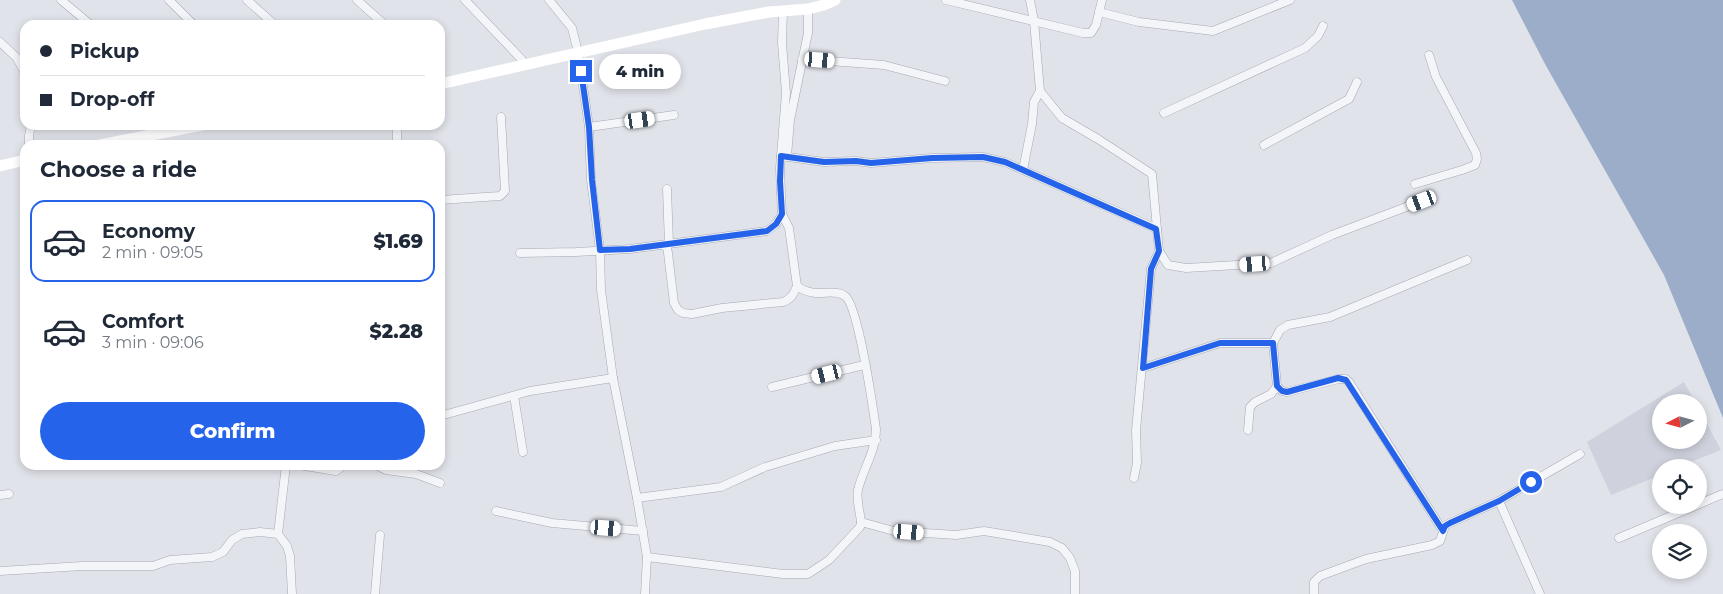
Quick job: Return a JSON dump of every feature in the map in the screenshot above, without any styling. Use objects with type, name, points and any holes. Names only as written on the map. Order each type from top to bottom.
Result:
[{"type":"street","points":[[61,0],[85,20]]},
{"type":"street","points":[[169,0],[189,20]]},
{"type":"street","points":[[247,0],[269,20]]},
{"type":"street","points":[[357,0],[379,20]]},
{"type":"street","points":[[465,0],[526,64]]},
{"type":"street","points":[[549,0],[572,28],[578,52],[589,127],[592,180],[600,250],[601,290],[613,378],[647,557],[645,594]]},
{"type":"street","points":[[445,80],[738,17],[808,9],[835,0]]},
{"type":"street","points":[[946,0],[1083,33],[1091,33],[1096,25],[1102,0]]},
{"type":"street","points":[[1023,170],[1032,124],[1034,102],[1040,91],[1034,21],[1030,0]]},
{"type":"street","points":[[1099,12],[1139,22],[1213,31],[1290,0]]},
{"type":"street","points":[[667,189],[666,244],[674,303],[678,310],[683,313],[692,314],[722,308],[783,302],[794,294],[797,286],[789,228],[782,214],[780,185],[790,120],[808,33],[808,9]]},
{"type":"street","points":[[783,12],[782,43],[786,93],[784,156]]},
{"type":"street","points":[[1164,113],[1305,48],[1318,36],[1323,26]]},
{"type":"street","points":[[0,42],[17,58],[20,64]]},
{"type":"street","points":[[1415,184],[1475,165],[1477,159],[1476,152],[1436,78],[1429,55]]},
{"type":"street","points":[[802,59],[884,65],[945,81]]},
{"type":"street","points":[[1264,145],[1348,99],[1357,82]]},
{"type":"street","points":[[1040,91],[1062,118],[1098,138],[1152,174],[1159,251],[1168,265],[1186,268],[1271,263],[1332,235],[1422,201]]},
{"type":"street","points":[[589,127],[674,115]]},
{"type":"street","points":[[445,200],[500,196],[505,192],[501,117]]},
{"type":"street","points":[[124,140],[172,130]]},
{"type":"street","points":[[784,156],[824,162],[856,161],[871,163],[932,158],[983,157],[1005,162],[1156,229]]},
{"type":"street","points":[[0,166],[20,161]]},
{"type":"street","points":[[520,253],[630,249],[767,231],[776,224],[782,214]]},
{"type":"street","points":[[1134,478],[1137,463],[1136,430],[1151,269],[1159,251]]},
{"type":"street","points":[[1443,531],[1346,380],[1338,378],[1287,392],[1282,391],[1277,386],[1273,343],[1280,330],[1288,325],[1330,317],[1467,260]]},
{"type":"street","points":[[647,557],[783,574],[808,574],[829,560],[860,527],[857,492],[876,440],[876,429],[858,332],[850,302],[846,296],[834,292],[817,294],[805,292],[797,286]]},
{"type":"street","points":[[1143,368],[1220,343],[1273,343]]},
{"type":"street","points":[[772,387],[864,365]]},
{"type":"street","points":[[445,415],[530,391],[613,378]]},
{"type":"street","points":[[1248,430],[1250,407],[1255,402],[1271,394],[1277,386]]},
{"type":"street","points":[[514,396],[523,452]]},
{"type":"street","points":[[637,498],[721,487],[765,467],[835,446],[876,440]]},
{"type":"street","points":[[1314,594],[1314,582],[1320,576],[1366,559],[1440,541],[1445,526],[1499,501],[1580,454]]},
{"type":"street","points":[[285,470],[278,534],[287,546],[290,556],[292,594]]},
{"type":"street","points":[[386,470],[416,474],[440,483]]},
{"type":"street","points":[[0,495],[8,494]]},
{"type":"street","points":[[1707,501],[1723,494]]},
{"type":"street","points":[[1499,501],[1540,594]]},
{"type":"street","points":[[496,511],[552,523],[643,531]]},
{"type":"street","points":[[1619,538],[1676,514]]},
{"type":"street","points":[[861,522],[894,531],[956,535],[984,531],[1050,542],[1062,548],[1070,558],[1075,571],[1075,594]]},
{"type":"street","points":[[0,571],[82,566],[153,566],[170,560],[212,557],[223,552],[232,540],[242,534],[260,532],[278,534]]},
{"type":"street","points":[[375,594],[380,535]]},
{"type":"shaded area","points":[[1684,382],[1691,394],[1665,394]]},
{"type":"shaded area","points":[[1652,402],[1652,449],[1708,449],[1708,426],[1721,450],[1698,459],[1652,459],[1652,479],[1611,495],[1587,442]]},
{"type":"water","points":[[1512,0],[1723,0],[1723,418],[1664,275],[1545,64]]},
{"type":"route","points":[[581,71],[589,127],[592,180],[600,250],[630,249],[767,231],[776,224],[782,214],[781,156],[824,162],[856,161],[871,163],[932,158],[983,157],[1005,162],[1156,229],[1159,251],[1151,269],[1143,368],[1220,343],[1273,343],[1277,386],[1282,391],[1287,392],[1338,378],[1346,380],[1443,531],[1445,526],[1450,523],[1499,501],[1531,482]]}]
